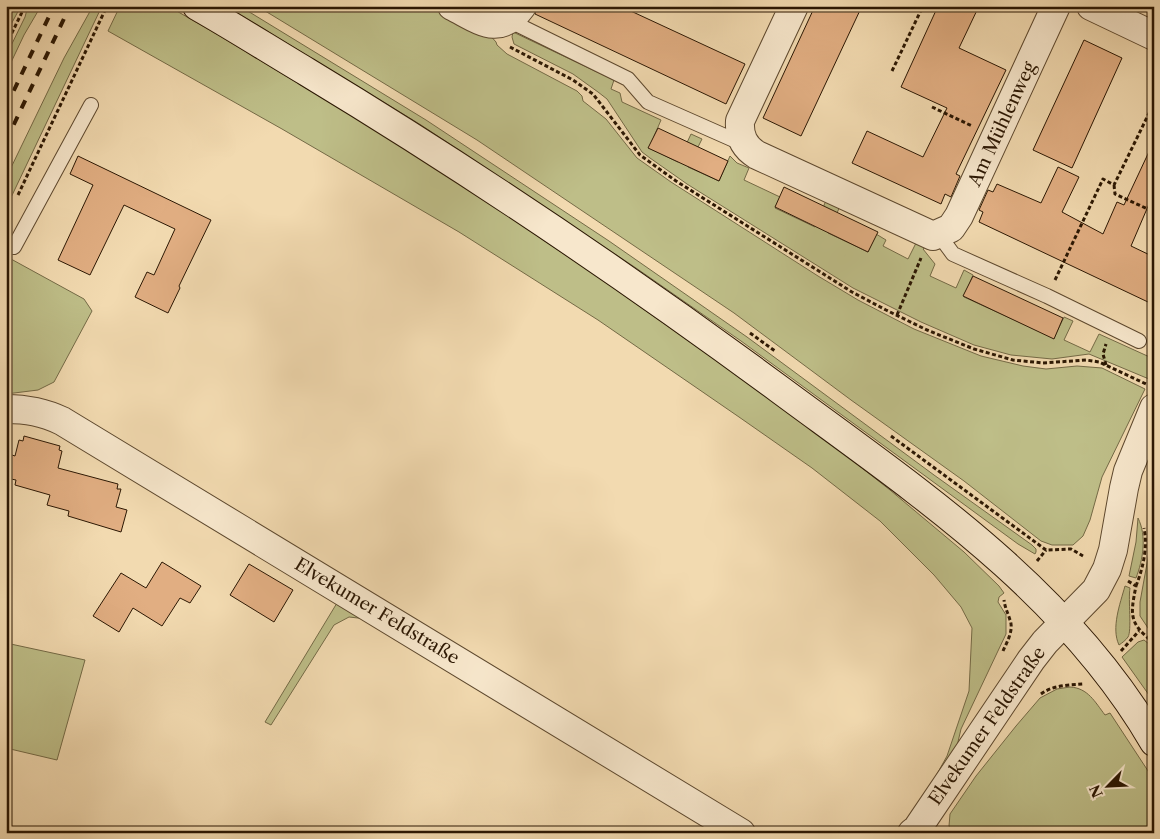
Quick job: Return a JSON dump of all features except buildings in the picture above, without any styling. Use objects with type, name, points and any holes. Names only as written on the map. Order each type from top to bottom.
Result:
[{"type":"street","points":[[197,6],[425,145],[622,275],[908,484],[1013,570],[1065,622],[1103,667],[1154,742]]},
{"type":"street","points":[[452,6],[492,24],[512,23]]},
{"type":"street","points":[[794,6],[740,121],[742,140],[748,148],[758,155],[928,235],[939,234]]},
{"type":"street","name":"Am Mühlenweg","points":[[939,234],[951,228],[959,216],[1056,6]]},
{"type":"street","points":[[1090,6],[1154,36]]},
{"type":"street","name":"Elvekumer Feldstraße","points":[[912,833],[917,829],[1031,660],[1045,642],[1096,590],[1107,569],[1113,550],[1128,471],[1152,397]]},
{"type":"street","name":"Elvekumer Feldstraße","points":[[6,410],[28,409],[62,421],[741,833]]},
{"type":"lane","points":[[512,23],[628,79],[648,102],[734,140],[742,140]]},
{"type":"lane","points":[[14,247],[91,105]]},
{"type":"lane","points":[[939,234],[953,254],[1047,296],[1140,341]]},
{"type":"path","points":[[6,45],[25,6]]},
{"type":"path","points":[[14,203],[107,6]]},
{"type":"path","points":[[892,71],[923,6]]},
{"type":"path","points":[[512,23],[573,80],[594,94],[640,155],[676,181],[852,292],[927,330],[974,348],[1013,360],[1043,363],[1086,360],[1099,362],[1152,397]]},
{"type":"path","points":[[1152,211],[1115,194],[1114,184],[1154,103]]},
{"type":"path","points":[[932,107],[996,137]]},
{"type":"path","points":[[1047,296],[1104,179],[1114,184]]},
{"type":"path","points":[[896,315],[919,261],[939,234]]},
{"type":"path","points":[[1136,586],[1143,567],[1146,538]]},
{"type":"path","points":[[1040,694],[1048,689],[1086,684],[1139,631]]},
{"type":"green space","points":[[6,6],[21,6],[9,28]]},
{"type":"green space","points":[[28,6],[41,6],[24,35],[6,73],[6,56],[25,17]]},
{"type":"green space","points":[[93,6],[102,6],[6,208],[6,178],[64,58]]},
{"type":"green space","points":[[120,6],[168,6],[380,133],[498,209],[611,286],[810,427],[890,490],[964,552],[999,586],[1004,593],[999,597],[998,602],[1006,615],[1006,634],[961,729],[957,746],[922,801],[947,756],[969,691],[972,628],[961,607],[934,575],[880,521],[812,468],[598,320],[459,232],[108,31]]},
{"type":"green space","points":[[226,6],[239,6],[426,120],[609,241],[747,337],[1032,545],[1036,549],[1035,554],[1018,544],[741,341],[636,268],[421,125]]},
{"type":"green space","points":[[257,6],[432,6],[488,33],[507,54],[577,91],[582,96],[583,101],[606,119],[637,158],[671,182],[858,300],[914,329],[981,356],[1023,366],[1046,369],[1077,366],[1102,368],[1145,389],[1102,477],[1090,520],[1083,536],[1073,545],[1052,545],[1041,541],[964,481],[734,313],[477,140]]},
{"type":"green space","points":[[513,32],[614,80],[611,89],[620,93],[622,102],[661,120],[649,148],[678,162],[691,134],[702,139],[688,167],[719,181],[730,156],[737,163],[749,168],[744,180],[780,197],[775,208],[815,227],[827,198],[841,204],[828,233],[868,252],[876,234],[886,240],[883,246],[908,259],[917,241],[927,246],[923,249],[935,264],[930,276],[956,288],[964,270],[973,275],[964,297],[1054,338],[1064,317],[1073,321],[1064,340],[1090,352],[1099,334],[1154,359],[1154,366],[1149,379],[1089,354],[1052,359],[1011,355],[974,345],[921,322],[853,288],[687,184],[642,152],[607,99],[573,74],[514,44]]},
{"type":"green space","points":[[6,259],[11,259],[84,299],[92,311],[54,382],[38,390],[6,394]]},
{"type":"green space","points":[[1154,509],[1154,637],[1140,616],[1140,602],[1150,547],[1152,511]]},
{"type":"green space","points":[[1138,518],[1141,525],[1143,548],[1141,564],[1136,578],[1129,576],[1136,542]]},
{"type":"green space","points":[[1125,586],[1130,588],[1130,628],[1128,637],[1119,645],[1116,624]]},
{"type":"green space","points":[[340,598],[367,619],[349,617],[334,625],[271,725],[265,722]]},
{"type":"green space","points":[[1144,640],[1154,648],[1154,702],[1122,657],[1138,642]]},
{"type":"green space","points":[[6,643],[85,660],[57,760],[6,748]]},
{"type":"green space","points":[[1070,687],[1086,693],[1105,715],[1110,713],[1154,780],[1154,833],[952,833],[949,826],[950,814],[976,776],[1016,726],[1040,698],[1057,689]]},
{"type":"railway","points":[[6,107],[54,6]]},
{"type":"railway","points":[[6,141],[70,6]]}]
